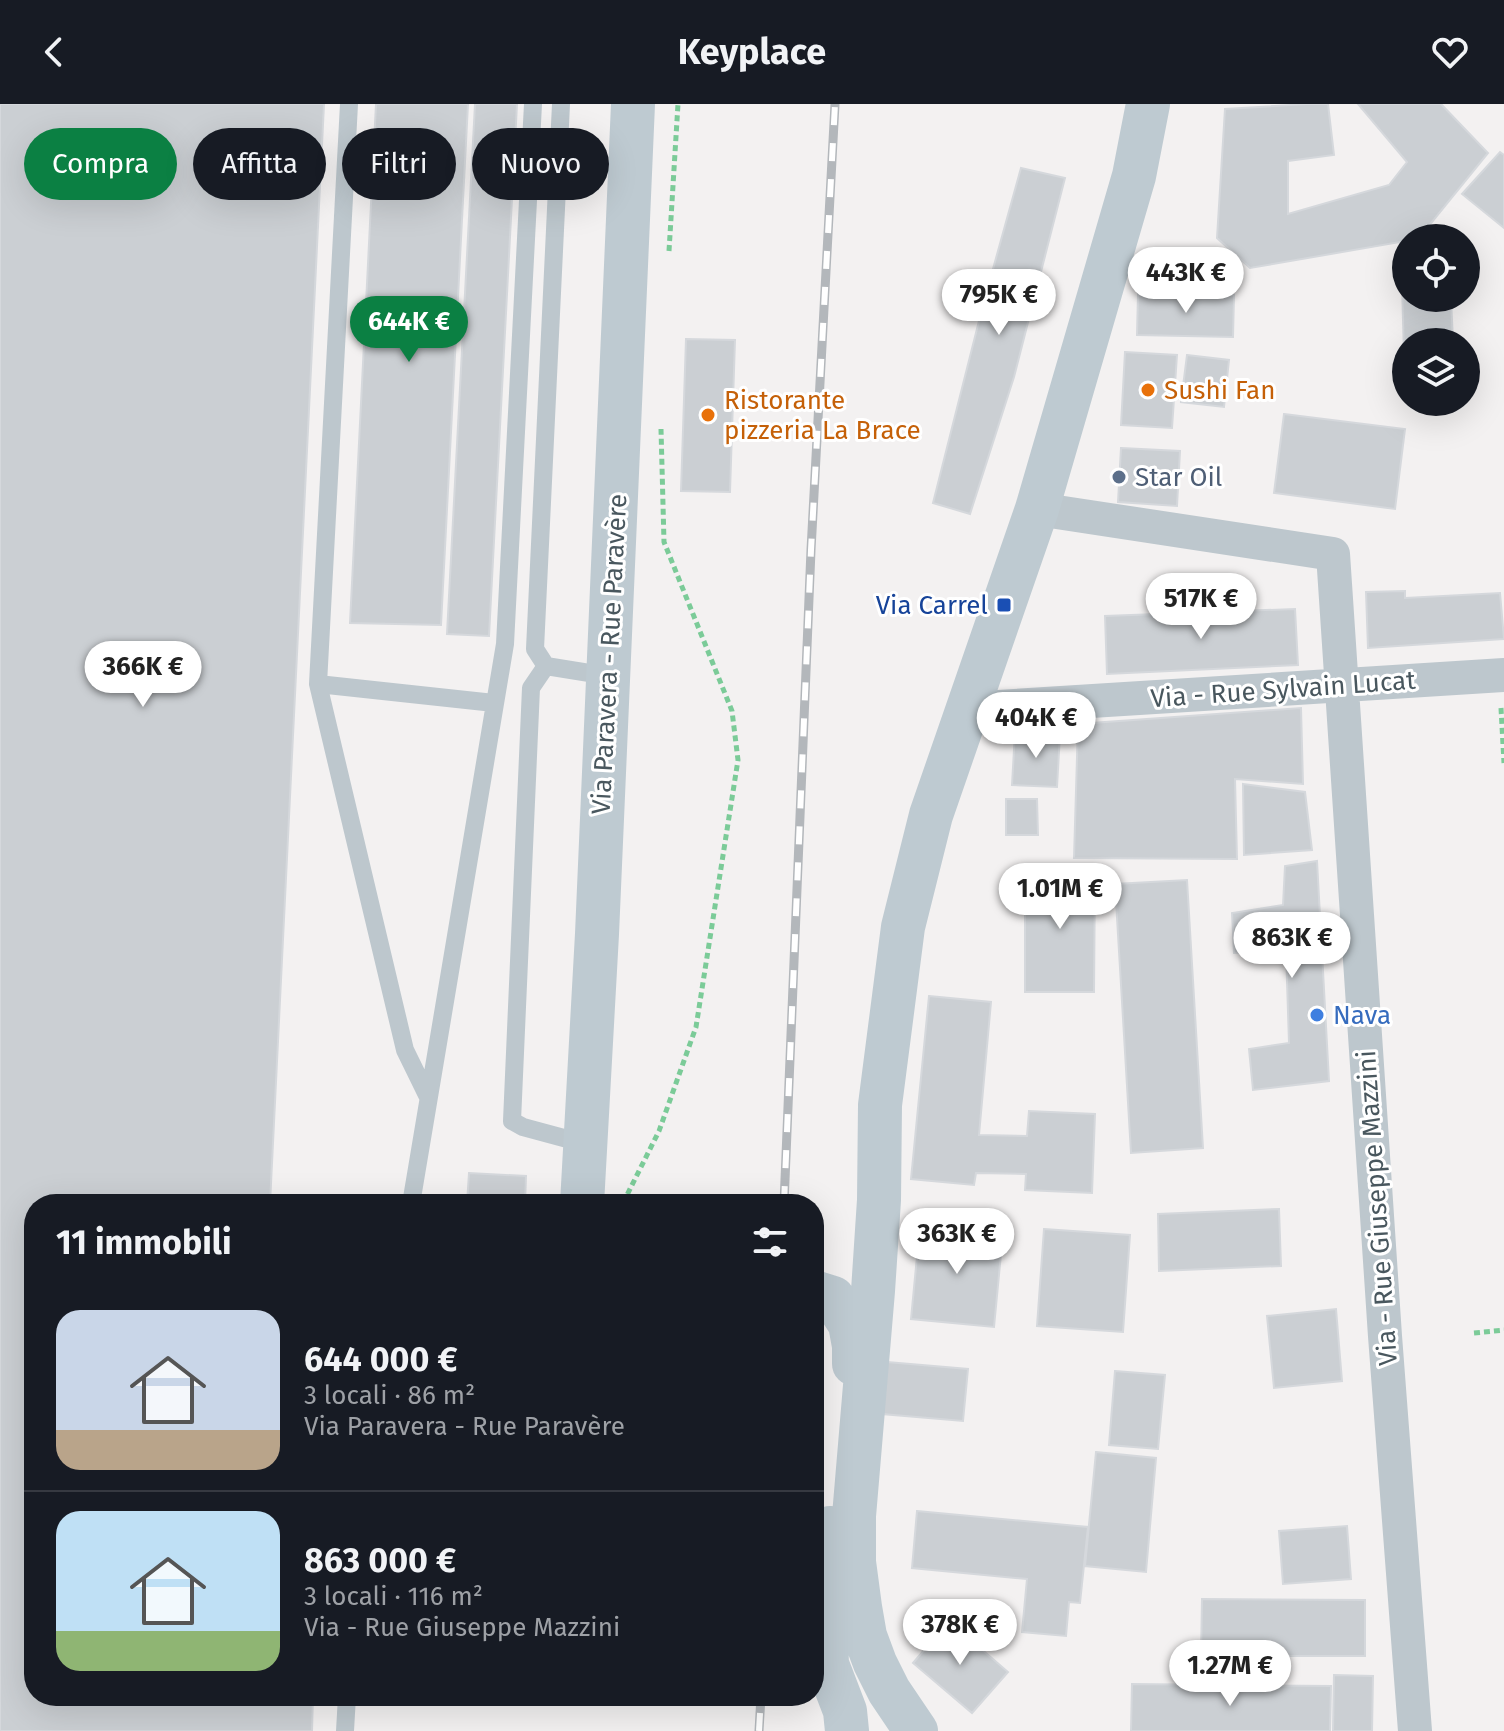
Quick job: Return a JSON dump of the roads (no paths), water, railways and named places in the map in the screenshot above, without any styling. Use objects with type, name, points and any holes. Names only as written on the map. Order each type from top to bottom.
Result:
[{"type":"street","name":"Via Paravera - Rue Paravère","points":[[583,1194],[633,104]]},
{"type":"street","points":[[847,1731],[845,1711],[827,1664],[825,1614],[839,1382],[827,1301],[857,1237],[869,1154],[880,1105],[903,927],[931,815],[1037,509],[1134,176],[1148,104]]},
{"type":"street","name":"Via - Rue Giuseppe Mazzini","points":[[1037,509],[1333,554],[1385,1336],[1415,1731]]},
{"type":"street","name":"Via - Rue Sylvain Lucat","points":[[966,709],[1342,685],[1502,691]]},
{"type":"street","points":[[880,1105],[879,1200],[854,1516],[854,1562],[865,1636],[889,1691],[916,1731]]},
{"type":"street","points":[[827,1301],[850,1324],[854,1346],[844,1555],[849,1591],[860,1607]]},
{"type":"street","points":[[883,1731],[907,1731]]},
{"type":"lane","points":[[349,104],[318,684],[405,1050],[428,1097]]},
{"type":"lane","points":[[413,1194],[505,644],[533,104]]},
{"type":"lane","points":[[561,104],[535,649],[546,666],[608,676]]},
{"type":"lane","points":[[546,666],[531,688],[512,1121],[523,1127],[586,1144]]},
{"type":"lane","points":[[318,684],[494,703]]},
{"type":"lane","points":[[345,1731],[346,1706]]},
{"type":"railway","points":[[784,1194],[811,550],[835,104]]},
{"type":"railway","points":[[759,1731],[760,1706]]},
{"type":"place","name":"Sushi Fan","points":[[1148,390]]},
{"type":"place","name":"Ristorante pizzeria La Brace","points":[[708,415]]},
{"type":"place","name":"Star Oil","points":[[1119,477]]},
{"type":"place","name":"Via Carrel","points":[[1004,605]]},
{"type":"place","name":"Nava","points":[[1317,1015]]}]
